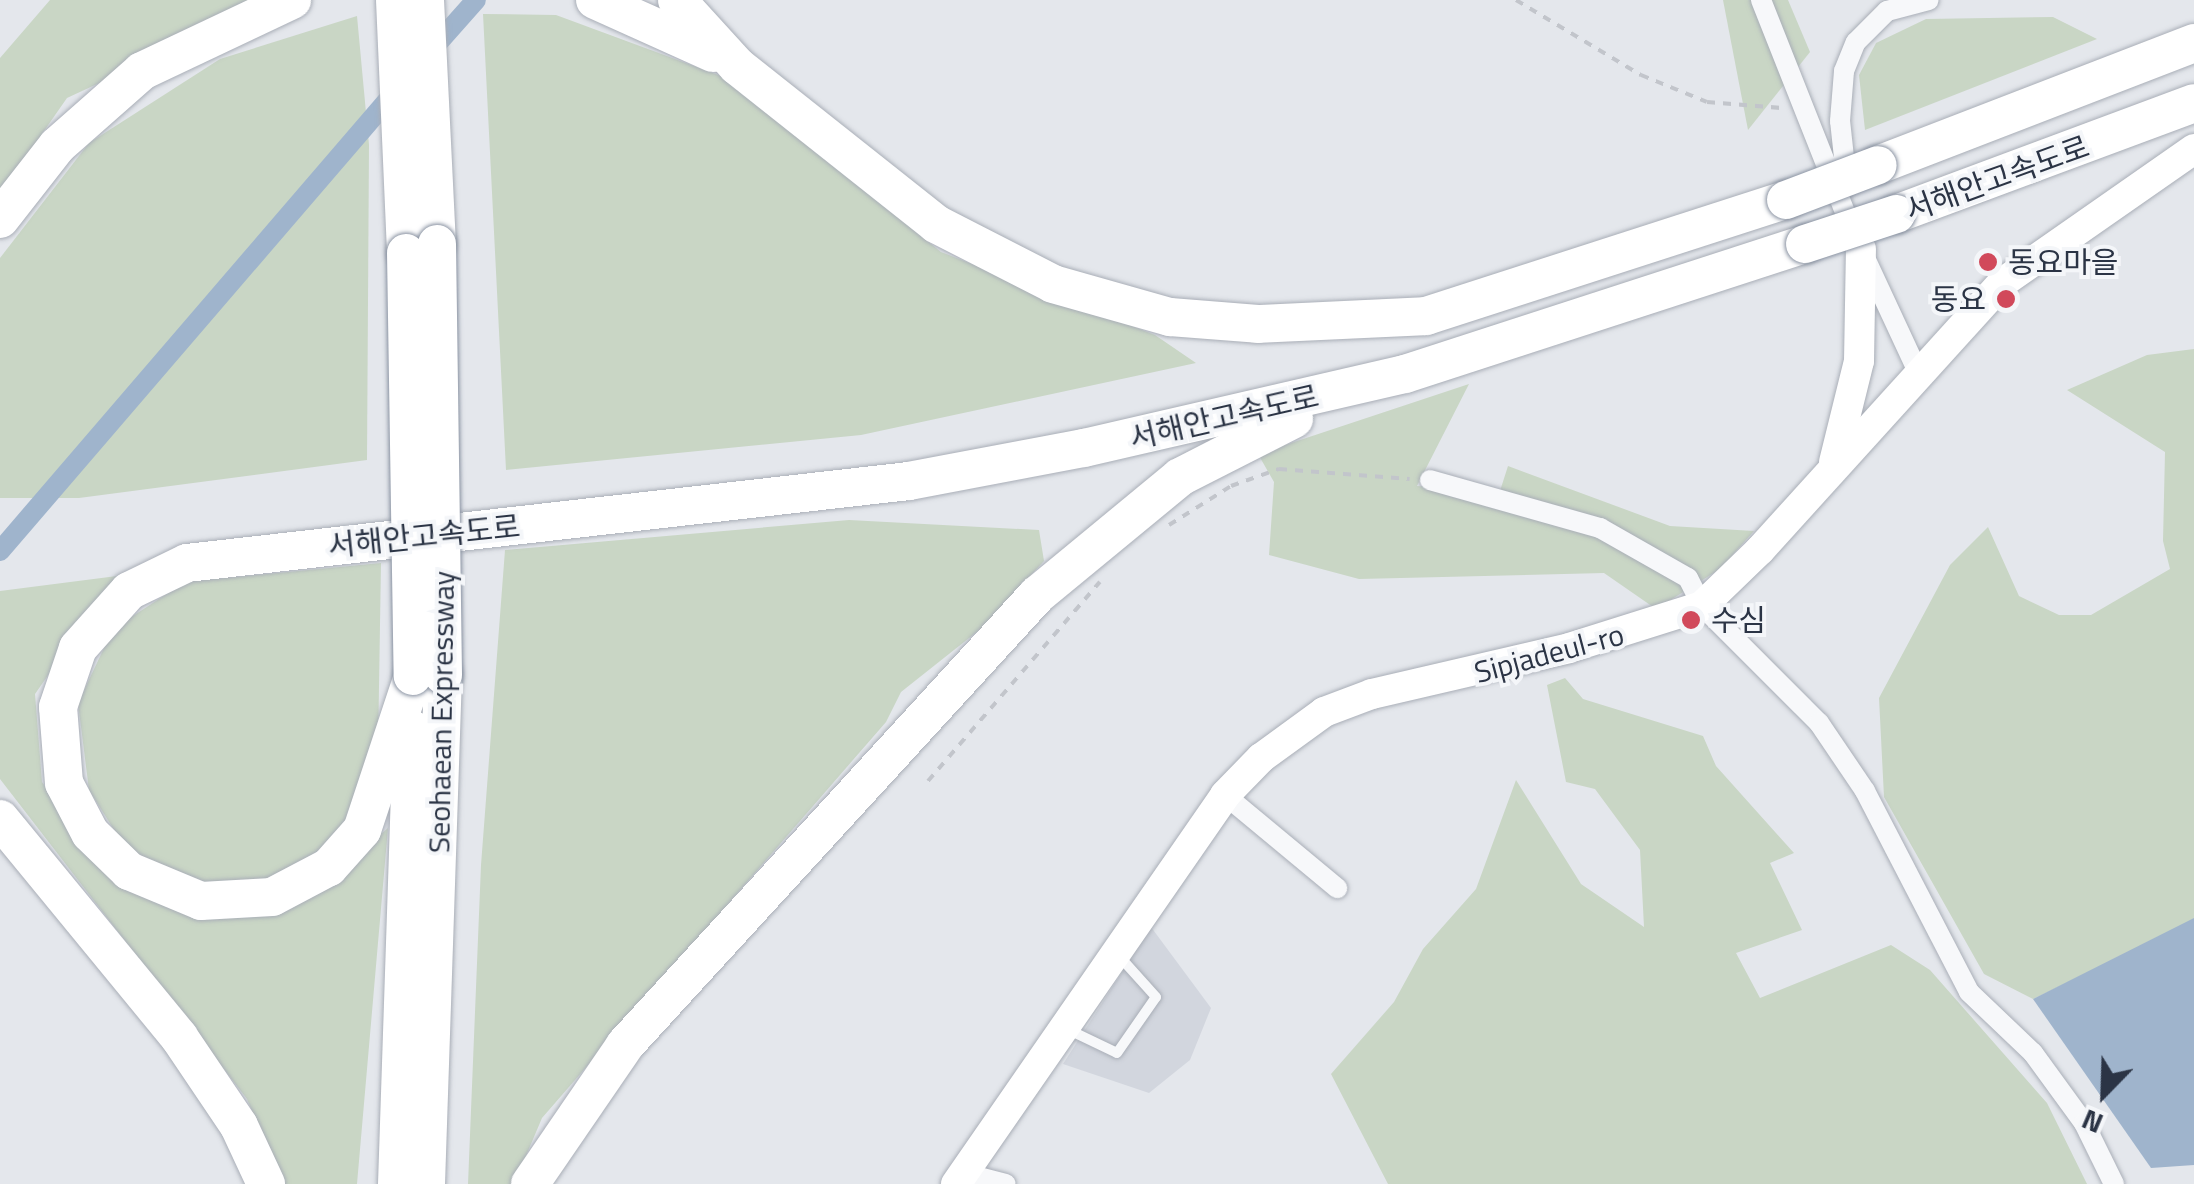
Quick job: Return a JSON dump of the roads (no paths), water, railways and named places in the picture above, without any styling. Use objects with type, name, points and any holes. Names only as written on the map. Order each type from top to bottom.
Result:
[{"type":"highway","points":[[0,219],[57,146],[142,70],[292,0]]},
{"type":"highway","name":"Seohaean Expressway","points":[[395,0],[414,86]]},
{"type":"highway","name":"Seohaean Expressway","points":[[425,0],[414,86],[421,248],[428,676],[426,1184]]},
{"type":"highway","points":[[594,0],[737,66]]},
{"type":"highway","points":[[678,0],[737,66]]},
{"type":"highway","name":"서해안고속도로","points":[[737,66],[964,241],[1053,284],[1170,317],[1258,324],[1426,316],[1786,200],[2194,43]]},
{"type":"highway","name":"서해안고속도로","points":[[428,676],[371,811],[348,849],[313,879],[272,897],[226,904],[177,894],[130,872],[90,834],[64,782],[56,730],[62,686],[78,648],[108,608],[156,575],[214,556],[909,480],[1251,413],[1405,374],[1806,244],[2194,103]]},
{"type":"highway","points":[[530,1184],[626,1044],[1077,557],[1180,478],[1238,445],[1405,374]]},
{"type":"highway","name":"Seohaean Expressway","points":[[397,1184],[428,676]]},
{"type":"highway","points":[[0,819],[180,1037],[239,1126],[266,1184]]},
{"type":"main road","name":"Sipjadeul-ro","points":[[960,1178],[1225,795],[1261,758],[1324,712],[1653,625],[1702,606],[1832,472],[1917,370],[2002,283],[2194,149]]},
{"type":"main road","points":[[1832,472],[1859,361],[1857,240]]},
{"type":"street","points":[[1761,0],[1801,109],[1917,370]]},
{"type":"street","points":[[1857,240],[1840,121],[1844,71],[1856,42],[1888,11],[1929,0]]},
{"type":"street","points":[[1430,480],[1600,528],[1688,578],[1702,606],[1819,723],[1865,792],[1969,992],[2033,1053],[2084,1123],[2114,1184]]},
{"type":"street","points":[[1225,795],[1337,888]]},
{"type":"street","points":[[960,1178],[1006,1184]]},
{"type":"lane","points":[[1066,1028],[1117,1053],[1156,997],[1117,953]]},
{"type":"water","points":[[2194,918],[2194,1165],[2151,1168],[2033,999]]},
{"type":"waterway","points":[[428,54],[476,0]]},
{"type":"waterway","points":[[0,551],[399,87]]},
{"type":"place","name":"동요마을","points":[[1988,262]]},
{"type":"place","name":"동요","points":[[2006,299]]},
{"type":"place","name":"수심","points":[[1691,620]]}]
